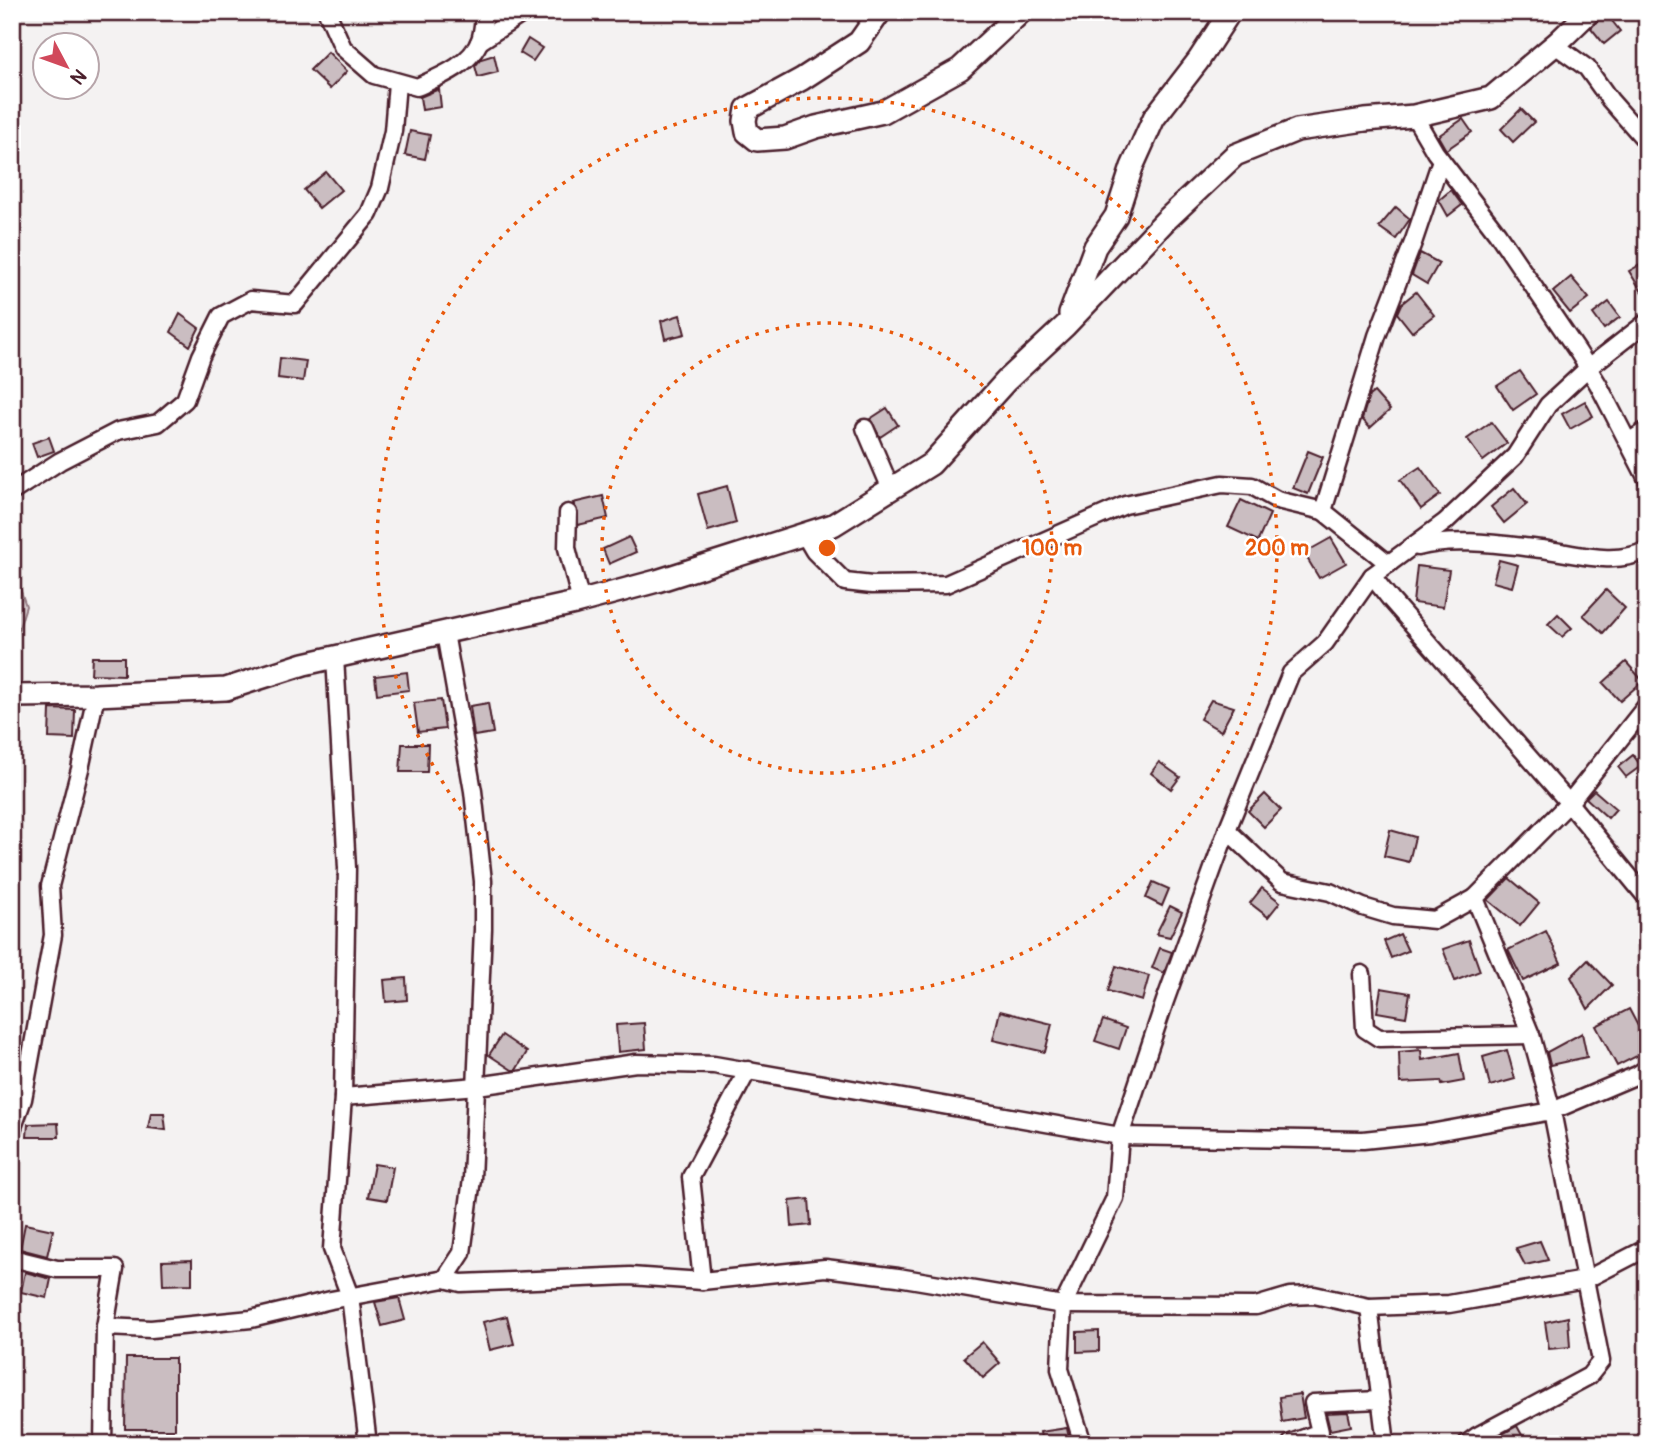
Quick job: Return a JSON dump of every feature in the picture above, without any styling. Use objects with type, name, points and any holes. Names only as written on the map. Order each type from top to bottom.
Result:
[{"type":"street","points":[[327,12],[343,48],[374,75],[417,88],[441,77],[467,60],[480,42],[525,12]]},
{"type":"street","points":[[480,42],[485,12]]},
{"type":"street","points":[[880,12],[859,42],[802,79],[747,108],[747,132],[757,140],[785,138],[816,127],[883,112],[960,69],[1021,12]]},
{"type":"street","points":[[1065,326],[1095,247],[1116,216],[1132,167],[1154,118],[1198,61],[1230,12]]},
{"type":"street","points":[[12,696],[226,689],[304,664],[581,602],[657,581],[832,524],[932,464],[1006,381],[1065,326],[1165,220],[1236,155],[1297,130],[1414,116],[1491,98],[1555,45],[1589,12]]},
{"type":"street","points":[[1555,45],[1587,68],[1610,100],[1647,142]]},
{"type":"street","points":[[12,492],[60,461],[118,431],[158,424],[185,400],[201,356],[221,316],[251,300],[295,304],[369,214],[380,188],[393,131],[397,83]]},
{"type":"street","points":[[1414,116],[1441,160],[1497,233],[1588,368],[1647,479]]},
{"type":"street","points":[[1323,511],[1377,336],[1441,160]]},
{"type":"street","points":[[1083,1444],[1060,1369],[1063,1306],[1115,1198],[1119,1136],[1227,830],[1291,673],[1325,643],[1372,576],[1445,522],[1515,456],[1548,405],[1588,368],[1647,321]]},
{"type":"street","points":[[865,428],[891,489]]},
{"type":"street","points":[[1628,442],[1647,430]]},
{"type":"street","points":[[804,534],[814,551],[845,582],[872,585],[946,584],[1125,505],[1222,484],[1252,486],[1277,500],[1323,511],[1389,564]]},
{"type":"street","points":[[568,513],[567,548],[581,602]]},
{"type":"street","points":[[1410,549],[1436,542],[1541,549],[1606,559],[1647,550]]},
{"type":"street","points":[[1372,576],[1569,803],[1647,898]]},
{"type":"street","points":[[445,633],[473,791],[482,881],[483,980],[472,1179],[462,1253],[445,1279]]},
{"type":"street","points":[[335,657],[347,868],[343,1097],[332,1249],[350,1296],[368,1444]]},
{"type":"street","points":[[12,1130],[23,1099],[52,935],[50,886],[96,695]]},
{"type":"street","points":[[1227,830],[1282,881],[1330,892],[1363,907],[1393,916],[1435,920],[1475,898],[1569,803],[1647,705]]},
{"type":"street","points":[[1466,1444],[1589,1376],[1601,1361],[1552,1111],[1531,1035],[1475,898]]},
{"type":"street","points":[[1362,974],[1364,1029],[1379,1038],[1531,1035]]},
{"type":"street","points":[[343,1097],[477,1086],[636,1063],[714,1065],[1119,1136],[1363,1140],[1430,1133],[1552,1111],[1637,1075],[1647,1068]]},
{"type":"street","points":[[702,1281],[691,1177],[748,1070]]},
{"type":"street","points":[[105,1327],[151,1329],[251,1319],[350,1296],[445,1279],[461,1283],[630,1276],[702,1281],[825,1268],[898,1277],[1063,1306],[1256,1306],[1290,1296],[1314,1295],[1369,1307],[1449,1304],[1585,1280],[1647,1248]]},
{"type":"street","points":[[12,1258],[57,1269],[115,1269],[105,1327],[103,1444]]},
{"type":"street","points":[[1369,1307],[1385,1444]]},
{"type":"street","points":[[1291,1443],[1320,1432],[1313,1403],[1378,1400]]},
{"type":"shaded area","points":[[12,565],[26,606],[12,650]]},
{"type":"building","points":[[1605,12],[1620,31],[1604,44],[1591,28]]},
{"type":"building","points":[[528,39],[542,48],[533,61],[520,53]]},
{"type":"building","points":[[328,52],[347,71],[330,89],[310,70]]},
{"type":"building","points":[[494,55],[498,72],[478,77],[475,66],[481,59]]},
{"type":"building","points":[[439,89],[441,107],[422,110],[420,97]]},
{"type":"building","points":[[1521,109],[1534,122],[1513,142],[1501,129]]},
{"type":"building","points":[[1463,119],[1472,132],[1446,150],[1438,136]]},
{"type":"building","points":[[410,131],[430,135],[425,159],[405,155]]},
{"type":"building","points":[[326,172],[341,190],[319,208],[304,190]]},
{"type":"building","points":[[1451,190],[1462,205],[1448,216],[1439,200]]},
{"type":"building","points":[[1396,207],[1410,219],[1396,239],[1379,227]]},
{"type":"building","points":[[1420,253],[1439,263],[1427,284],[1412,275]]},
{"type":"building","points":[[1647,261],[1647,300],[1629,271]]},
{"type":"building","points":[[1571,277],[1589,298],[1570,313],[1553,292]]},
{"type":"building","points":[[1416,292],[1434,315],[1412,332],[1397,313],[1401,304]]},
{"type":"building","points":[[1609,302],[1620,317],[1604,329],[1593,314]]},
{"type":"building","points":[[180,314],[199,328],[190,346],[171,332]]},
{"type":"building","points":[[680,315],[685,334],[665,339],[661,321]]},
{"type":"building","points":[[280,358],[306,361],[303,381],[278,378]]},
{"type":"building","points":[[1520,371],[1536,394],[1513,410],[1497,386]]},
{"type":"building","points":[[1374,392],[1390,410],[1370,428],[1362,419],[1369,396]]},
{"type":"building","points":[[1585,401],[1593,416],[1570,429],[1562,414]]},
{"type":"building","points":[[887,408],[898,425],[880,437],[870,419]]},
{"type":"building","points":[[1491,422],[1507,443],[1483,461],[1467,439]]},
{"type":"building","points":[[49,437],[54,451],[37,457],[32,443]]},
{"type":"building","points":[[1308,451],[1323,457],[1308,494],[1293,488]]},
{"type":"building","points":[[1420,467],[1440,495],[1421,509],[1400,480]]},
{"type":"building","points":[[727,486],[736,523],[708,531],[698,494]]},
{"type":"building","points":[[1514,488],[1527,504],[1504,523],[1491,507]]},
{"type":"building","points":[[603,496],[608,518],[578,525],[578,513],[573,503]]},
{"type":"building","points":[[1241,500],[1270,514],[1258,541],[1228,527]]},
{"type":"building","points":[[629,537],[636,552],[609,564],[603,549]]},
{"type":"building","points":[[1331,538],[1346,563],[1319,578],[1304,553]]},
{"type":"building","points":[[1499,560],[1518,565],[1512,587],[1493,582]]},
{"type":"building","points":[[1417,566],[1449,570],[1443,607],[1413,603]]},
{"type":"building","points":[[1606,590],[1625,608],[1603,633],[1583,615]]},
{"type":"building","points":[[1558,614],[1572,628],[1562,637],[1548,624]]},
{"type":"building","points":[[92,657],[124,657],[124,675],[91,674]]},
{"type":"building","points":[[1626,662],[1643,681],[1620,701],[1603,683]]},
{"type":"building","points":[[407,672],[409,690],[377,694],[375,676]]},
{"type":"building","points":[[441,700],[445,729],[418,732],[414,703]]},
{"type":"building","points":[[1211,700],[1234,707],[1221,731],[1200,719]]},
{"type":"building","points":[[488,703],[493,733],[474,736],[470,706]]},
{"type":"building","points":[[50,709],[75,710],[74,739],[49,738]]},
{"type":"building","points":[[402,744],[428,744],[427,772],[400,772]]},
{"type":"building","points":[[1633,755],[1641,766],[1626,777],[1618,767]]},
{"type":"building","points":[[1159,762],[1180,777],[1171,789],[1151,773]]},
{"type":"building","points":[[1594,790],[1616,809],[1608,818],[1586,798]]},
{"type":"building","points":[[1265,794],[1281,810],[1264,827],[1248,811]]},
{"type":"building","points":[[1390,830],[1415,837],[1409,862],[1384,856]]},
{"type":"building","points":[[1509,878],[1539,903],[1520,926],[1488,900]]},
{"type":"building","points":[[1153,882],[1169,889],[1162,906],[1146,898]]},
{"type":"building","points":[[1262,888],[1280,902],[1268,917],[1250,903]]},
{"type":"building","points":[[1170,906],[1182,912],[1170,937],[1156,934]]},
{"type":"building","points":[[1546,931],[1561,963],[1523,981],[1508,950]]},
{"type":"building","points":[[1400,934],[1408,951],[1391,958],[1384,941]]},
{"type":"building","points":[[1469,940],[1480,971],[1455,981],[1443,949]]},
{"type":"building","points":[[1160,948],[1172,952],[1164,973],[1152,968]]},
{"type":"building","points":[[1588,960],[1612,985],[1588,1009],[1571,977]]},
{"type":"building","points":[[1116,966],[1149,976],[1142,1001],[1108,991]]},
{"type":"building","points":[[406,978],[407,1000],[386,1002],[384,980]]},
{"type":"building","points":[[1381,988],[1410,993],[1406,1017],[1377,1012]]},
{"type":"building","points":[[1629,1009],[1647,1043],[1647,1051],[1617,1066],[1596,1026]]},
{"type":"building","points":[[1000,1011],[1052,1024],[1045,1052],[993,1040]]},
{"type":"building","points":[[1103,1020],[1126,1028],[1119,1049],[1095,1041]]},
{"type":"building","points":[[644,1023],[646,1049],[618,1052],[616,1025]]},
{"type":"building","points":[[1582,1033],[1587,1057],[1550,1065],[1547,1052]]},
{"type":"building","points":[[502,1035],[527,1052],[516,1070],[489,1055]]},
{"type":"building","points":[[1421,1050],[1422,1060],[1459,1053],[1464,1081],[1442,1085],[1441,1081],[1400,1083],[1399,1052]]},
{"type":"building","points":[[1507,1050],[1515,1079],[1490,1086],[1483,1057]]},
{"type":"building","points":[[151,1113],[164,1113],[166,1130],[148,1128]]},
{"type":"building","points":[[58,1123],[59,1137],[27,1137],[28,1124]]},
{"type":"building","points":[[374,1164],[393,1167],[387,1200],[368,1197]]},
{"type":"building","points":[[809,1199],[811,1225],[792,1227],[790,1201]]},
{"type":"building","points":[[25,1224],[53,1230],[47,1256],[20,1249]]},
{"type":"building","points":[[1540,1241],[1548,1260],[1525,1265],[1516,1248]]},
{"type":"building","points":[[192,1260],[192,1284],[163,1285],[162,1261]]},
{"type":"building","points":[[25,1272],[51,1279],[47,1298],[21,1292]]},
{"type":"building","points":[[399,1298],[405,1320],[382,1326],[375,1302]]},
{"type":"building","points":[[507,1316],[514,1344],[490,1350],[483,1322]]},
{"type":"building","points":[[1568,1317],[1570,1347],[1549,1349],[1545,1322]]},
{"type":"building","points":[[1099,1331],[1099,1351],[1077,1352],[1077,1332]]},
{"type":"building","points":[[982,1342],[1000,1363],[983,1378],[964,1357]]},
{"type":"building","points":[[126,1358],[175,1358],[175,1429],[125,1429]]},
{"type":"building","points":[[1300,1394],[1304,1418],[1282,1422],[1279,1397]]},
{"type":"building","points":[[1348,1412],[1351,1426],[1330,1430],[1326,1413]]},
{"type":"building","points":[[1517,1426],[1527,1444],[1485,1444]]},
{"type":"building","points":[[1067,1428],[1070,1444],[1042,1444],[1040,1432]]}]
